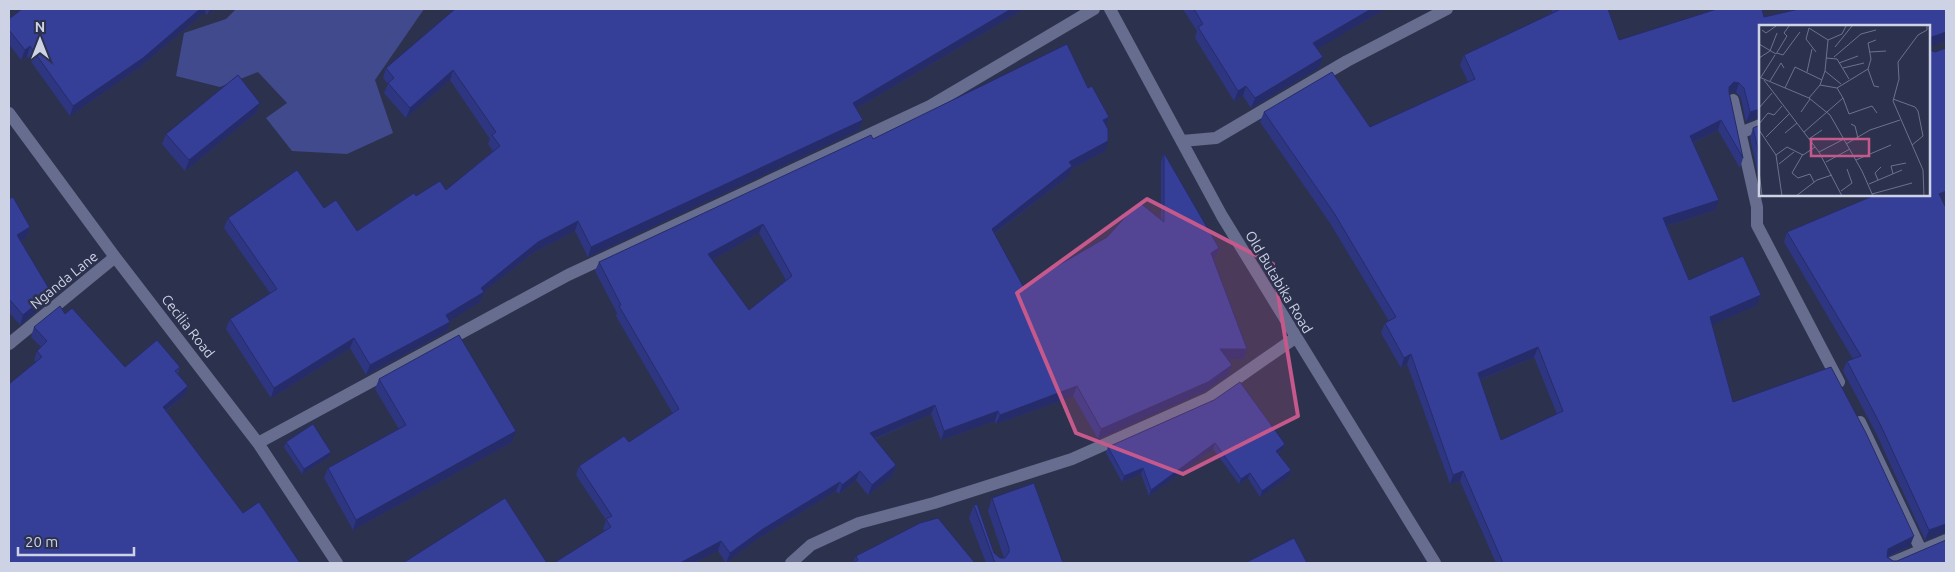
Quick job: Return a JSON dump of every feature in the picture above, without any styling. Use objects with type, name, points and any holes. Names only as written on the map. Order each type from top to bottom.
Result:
[{"type":"street","points":[[258,443],[568,275],[930,106],[1094,9]]},
{"type":"street","name":"Old Butabika Road","points":[[1110,9],[1222,216],[1295,338],[1435,563]]},
{"type":"street","points":[[1182,141],[1216,138],[1347,61],[1447,9]]},
{"type":"street","points":[[1733,100],[1757,207],[1757,225],[1843,390]]},
{"type":"street","name":"Cecilia Road","points":[[9,113],[115,257],[258,443],[337,563]]},
{"type":"street","points":[[1740,133],[1759,125]]},
{"type":"street","name":"Nganda Lane","points":[[9,344],[115,257]]},
{"type":"street","points":[[791,563],[812,545],[859,523],[973,496],[1072,459],[1209,398],[1295,338]]},
{"type":"street","points":[[1852,407],[1921,550]]},
{"type":"street","points":[[1890,563],[1946,540]]},
{"type":"highlighted area","points":[[1147,199],[1273,264],[1298,416],[1183,474],[1076,433],[1017,293]]},
{"type":"shaded area","points":[[236,9],[424,9],[375,80],[393,133],[347,154],[292,151],[266,118],[287,103],[258,72],[220,87],[176,76],[184,33],[226,19]]},
{"type":"building","points":[[22,9],[200,9],[143,58],[73,106],[30,46],[25,50],[9,30],[9,19]]},
{"type":"building","points":[[455,9],[1011,9],[853,103],[863,120],[591,247],[578,221],[538,242],[481,288],[484,292],[446,315],[450,322],[370,365],[354,338],[274,388],[230,319],[277,289],[228,218],[297,170],[324,208],[336,200],[357,231],[414,193],[416,196],[440,181],[446,190],[500,146],[492,135],[496,132],[453,70],[410,108],[388,83],[394,78],[386,68]]},
{"type":"building","points":[[1194,9],[1371,9],[1313,43],[1323,57],[1255,98],[1246,86],[1238,91],[1198,27],[1203,24]]},
{"type":"building","points":[[1558,9],[1608,9],[1619,40],[1717,9],[1762,9],[1764,17],[1799,9],[1946,9],[1946,32],[1930,38],[1930,25],[1759,25],[1759,109],[1750,112],[1744,88],[1739,83],[1734,82],[1729,87],[1743,158],[1721,120],[1690,136],[1719,200],[1663,218],[1689,280],[1743,256],[1761,295],[1710,317],[1733,402],[1831,367],[1866,433],[1914,536],[1888,549],[1887,557],[1897,561],[1946,540],[1946,563],[1503,563],[1463,471],[1453,475],[1411,354],[1404,358],[1385,323],[1396,317],[1334,213],[1264,112],[1332,72],[1370,127],[1475,79],[1464,55]],"holes":[[[1538,347],[1563,411],[1501,440],[1478,373]]]},
{"type":"building","points":[[1067,44],[1088,88],[1092,86],[1109,117],[1103,120],[1108,129],[1108,141],[1069,162],[1072,166],[992,229],[1023,286],[1107,237],[1139,202],[1164,222],[1164,153],[1219,248],[1211,253],[1247,349],[1220,349],[1232,365],[1208,382],[1101,429],[1077,386],[1000,415],[998,411],[944,431],[935,405],[870,433],[896,465],[872,485],[860,471],[842,485],[840,482],[763,529],[730,553],[721,541],[680,563],[554,563],[611,527],[606,519],[612,516],[579,466],[624,436],[629,442],[679,409],[619,306],[621,305],[599,262],[871,135],[873,139]],"holes":[[[763,224],[792,276],[749,310],[708,254]]]},
{"type":"building","points":[[1946,48],[1946,191],[1939,194],[1946,208],[1946,524],[1929,530],[1881,426],[1847,361],[1861,356],[1787,232],[1873,196],[1930,196],[1930,50],[1935,52]]},
{"type":"building","points":[[238,75],[260,103],[189,160],[166,134]]},
{"type":"building","points":[[1759,125],[1759,154],[1753,128]]},
{"type":"building","points":[[13,197],[30,227],[17,235],[51,292],[23,315],[9,299],[9,199]]},
{"type":"building","points":[[60,306],[65,314],[72,308],[125,367],[157,340],[180,367],[175,371],[188,386],[163,407],[243,513],[259,502],[300,563],[9,563],[9,384],[42,357],[37,351],[47,341],[34,327]]},
{"type":"building","points":[[459,335],[516,431],[356,520],[328,468],[406,425],[379,379]]},
{"type":"building","points":[[1240,382],[1285,444],[1276,451],[1291,470],[1262,491],[1250,473],[1241,479],[1215,443],[1151,490],[1143,468],[1124,476],[1108,447],[1214,400]]},
{"type":"building","points":[[313,424],[331,452],[304,469],[286,442]]},
{"type":"building","points":[[1034,483],[1063,563],[995,563],[974,505],[977,504],[994,553],[1000,558],[1005,558],[1009,548],[992,498]]},
{"type":"building","points":[[505,498],[547,563],[403,563]]},
{"type":"building","points":[[938,518],[975,563],[853,563],[858,560],[856,556],[920,523]]},
{"type":"building","points":[[1294,538],[1307,563],[1245,563]]}]
